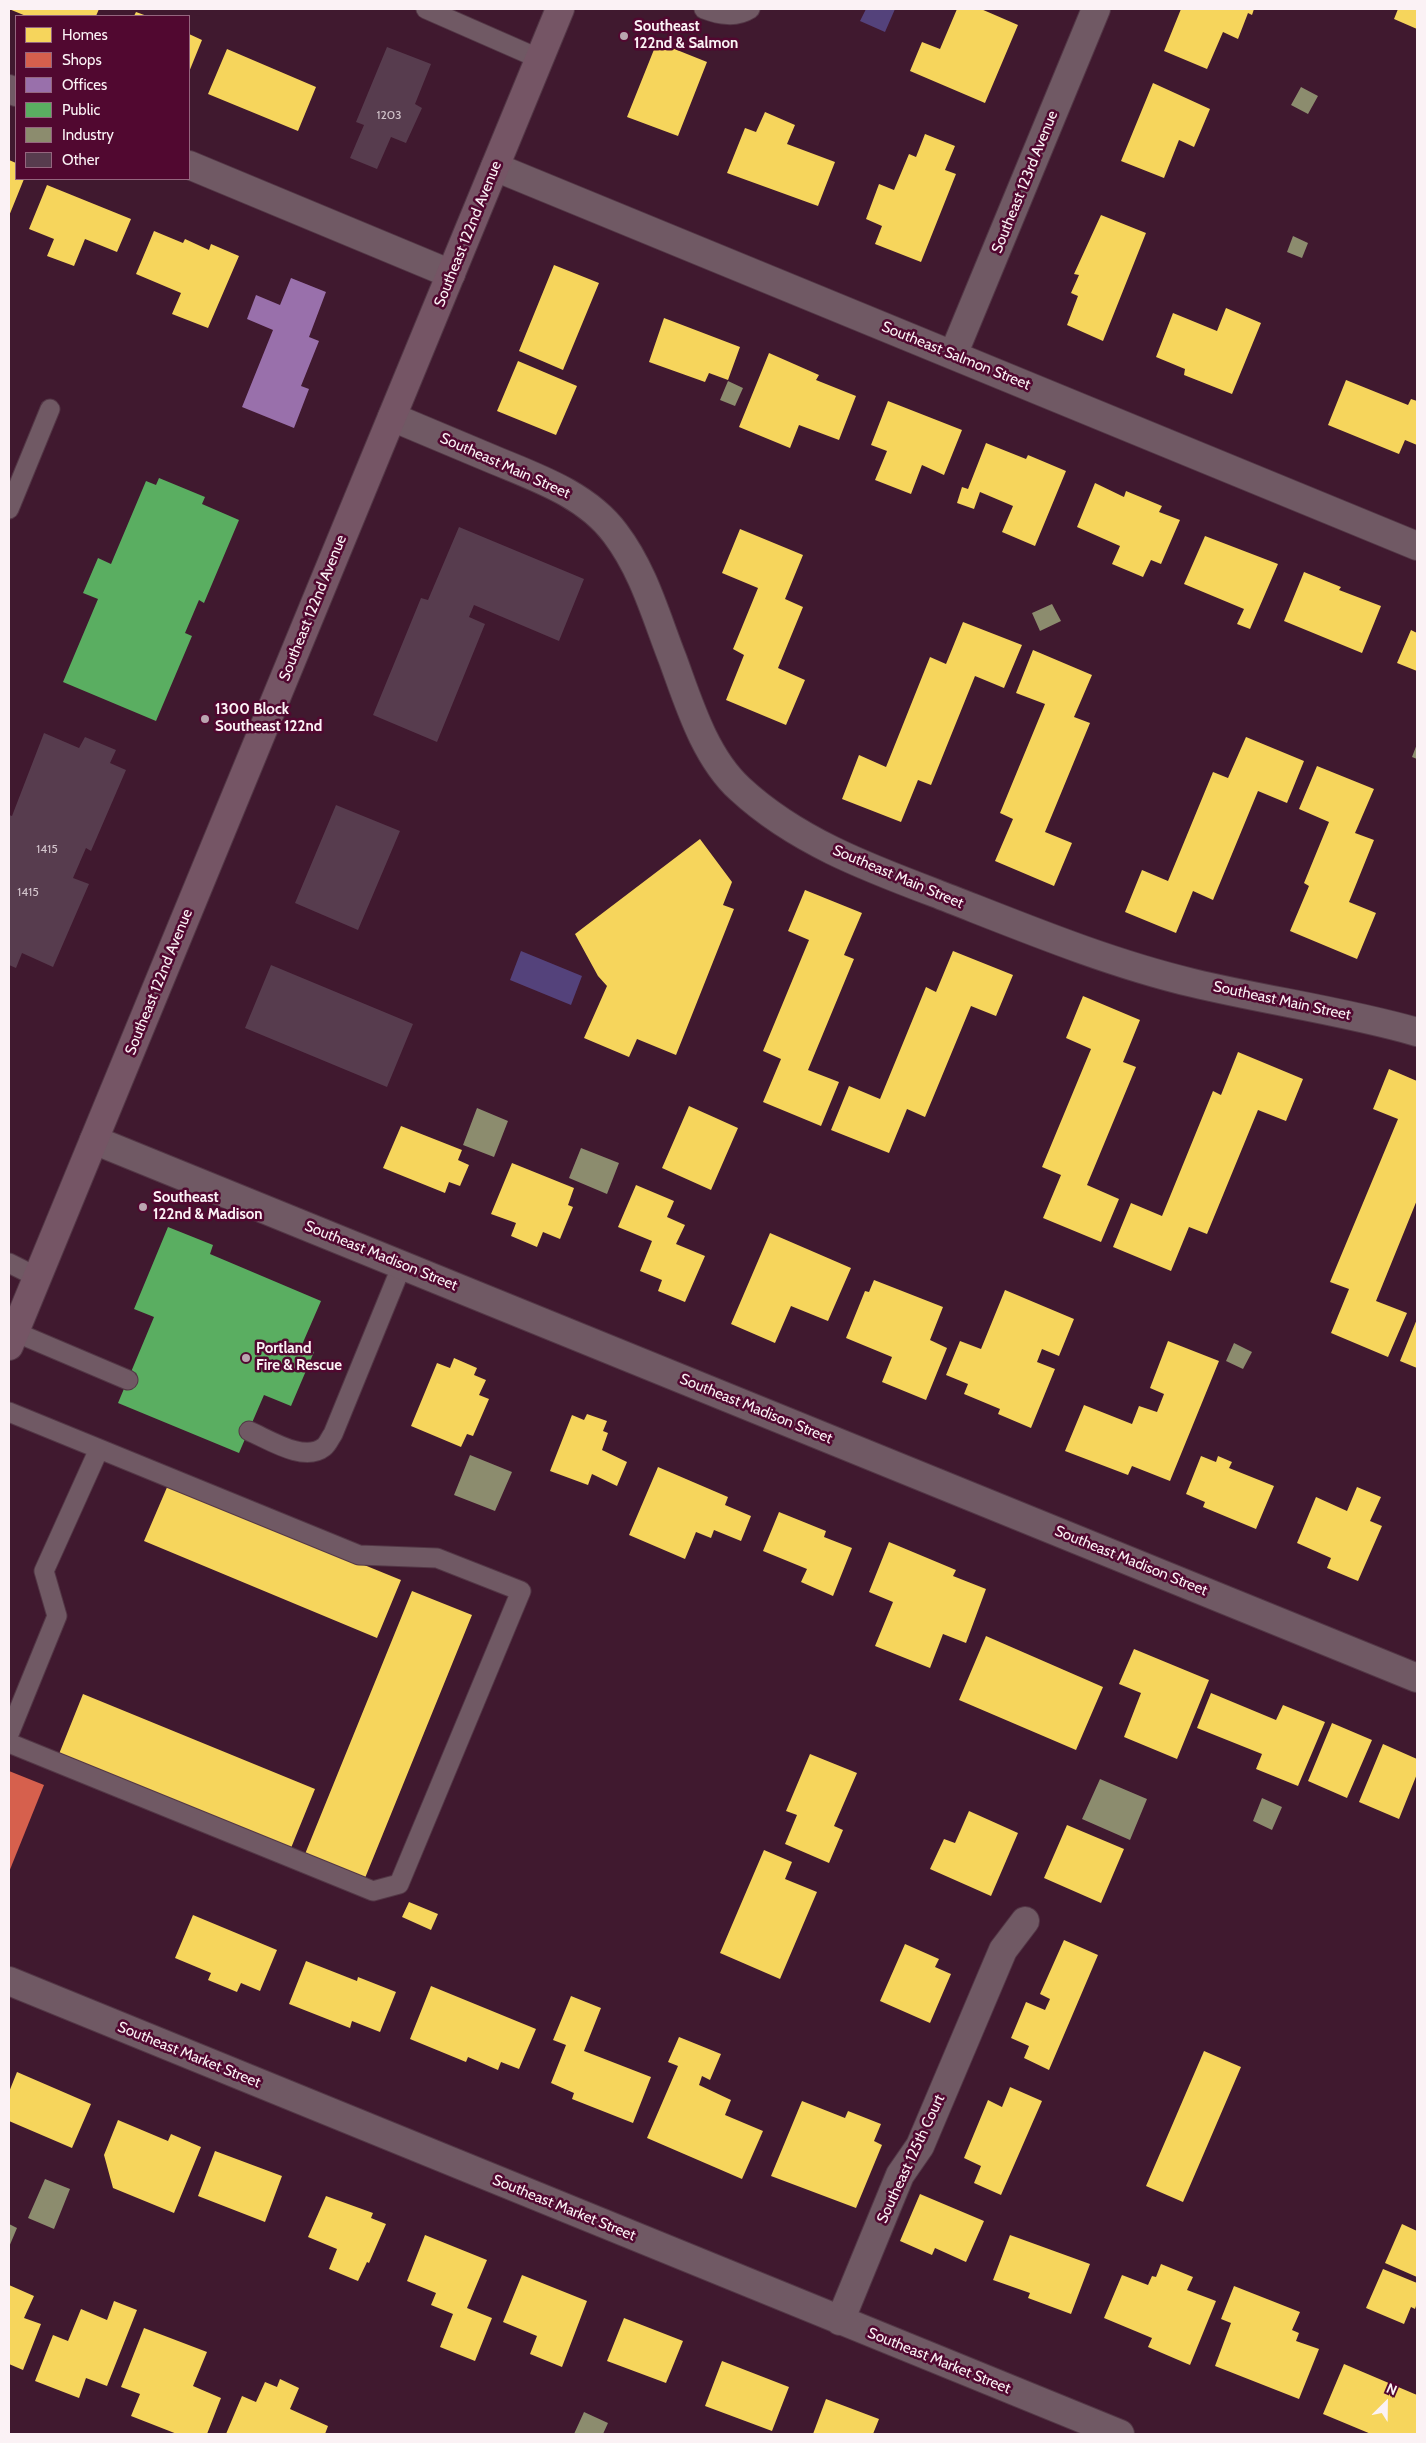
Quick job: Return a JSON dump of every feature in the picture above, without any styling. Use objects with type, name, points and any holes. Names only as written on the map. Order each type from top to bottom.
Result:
[{"type":"main road","name":"Southeast 122nd Avenue","points":[[12,1339],[560,9]]},
{"type":"street","name":"Southeast 123rd Avenue","points":[[953,355],[1096,9]]},
{"type":"street","points":[[190,165],[451,274]]},
{"type":"street","name":"Southeast Salmon Street","points":[[495,167],[1417,546]]},
{"type":"street","name":"Southeast Main Street","points":[[392,417],[540,479],[580,500],[614,531],[639,569],[691,710],[715,757],[736,786],[768,814],[788,828],[865,866],[1071,945],[1191,982],[1376,1020],[1417,1032]]},
{"type":"street","name":"Southeast Madison Street","points":[[94,1140],[1417,1678]]},
{"type":"street","name":"Southeast 125th Court","points":[[840,2321],[900,2175],[920,2146],[1002,1950],[1025,1921]]},
{"type":"street","name":"Southeast Market Street","points":[[9,1981],[1120,2434]]},
{"type":"lane","points":[[426,9],[540,59]]},
{"type":"lane","points":[[704,9],[740,15],[750,9]]},
{"type":"lane","points":[[9,509],[50,408]]},
{"type":"lane","points":[[9,1263],[37,1278]]},
{"type":"lane","points":[[248,1431],[289,1448],[309,1453],[324,1447],[333,1434],[402,1265]]},
{"type":"lane","points":[[12,1339],[128,1380]]},
{"type":"lane","points":[[9,1412],[358,1555],[437,1558],[521,1592],[399,1884],[373,1891],[9,1743]]},
{"type":"lane","points":[[9,1734],[57,1616],[44,1571],[99,1449]]},
{"type":"shaded area","points":[[866,9],[895,9],[885,32],[860,21]]},
{"type":"shaded area","points":[[521,951],[582,976],[571,1005],[510,980]]},
{"type":"building: Homes","points":[[9,9],[99,9],[96,15],[24,15]]},
{"type":"building: Homes","points":[[957,9],[981,9],[1018,25],[985,103],[910,71],[922,42],[940,49]]},
{"type":"building: Homes","points":[[1181,9],[1254,9],[1252,15],[1248,13],[1238,39],[1223,32],[1207,69],[1164,51]]},
{"type":"building: Homes","points":[[1398,9],[1417,9],[1417,29],[1394,19]]},
{"type":"building: Homes","points":[[190,34],[202,40],[190,70]]},
{"type":"building: Homes","points":[[657,42],[707,62],[678,136],[627,117]]},
{"type":"building: Homes","points":[[227,49],[316,87],[298,131],[208,94]]},
{"type":"building: Homes","points":[[1153,83],[1210,109],[1194,147],[1179,140],[1164,178],[1121,161]]},
{"type":"building: Homes","points":[[765,112],[795,125],[787,144],[835,162],[818,206],[727,173],[745,128],[756,132]]},
{"type":"building: Homes","points":[[925,134],[955,146],[945,170],[956,174],[921,262],[875,244],[882,226],[866,219],[879,184],[894,190],[909,154],[916,157]]},
{"type":"building: Homes","points":[[9,160],[15,163],[15,180],[24,180],[9,216]]},
{"type":"building: Homes","points":[[47,185],[131,219],[117,252],[85,239],[74,266],[47,256],[54,239],[29,229]]},
{"type":"building: Homes","points":[[1101,215],[1146,233],[1103,341],[1067,325],[1078,296],[1071,293],[1079,275],[1074,274]]},
{"type":"building: Homes","points":[[154,231],[183,243],[185,239],[209,250],[211,244],[239,256],[208,328],[172,314],[181,293],[136,274]]},
{"type":"building: Homes","points":[[554,265],[599,283],[563,370],[519,351]]},
{"type":"building: Homes","points":[[1226,308],[1261,323],[1232,394],[1184,375],[1185,369],[1156,357],[1173,313],[1217,331]]},
{"type":"building: Homes","points":[[664,318],[740,347],[728,380],[709,373],[705,382],[649,362]]},
{"type":"building: Homes","points":[[769,353],[819,375],[816,380],[856,396],[839,440],[799,425],[790,448],[739,427]]},
{"type":"building: Homes","points":[[518,361],[577,386],[556,435],[497,411]]},
{"type":"building: Homes","points":[[1346,380],[1408,405],[1411,399],[1417,401],[1417,445],[1405,440],[1399,454],[1328,425]]},
{"type":"building: Homes","points":[[888,401],[962,430],[944,475],[922,465],[911,494],[875,480],[887,451],[871,445]]},
{"type":"building: Homes","points":[[986,443],[1026,459],[1028,455],[1066,471],[1035,546],[1002,532],[1013,506],[980,492],[974,509],[957,503],[962,487],[968,489]]},
{"type":"building: Homes","points":[[1095,483],[1124,497],[1126,491],[1162,506],[1159,512],[1180,520],[1161,564],[1151,560],[1143,577],[1112,564],[1120,546],[1077,527]]},
{"type":"building: Homes","points":[[740,529],[803,555],[785,599],[803,607],[778,668],[805,680],[786,725],[726,700],[744,655],[733,649],[758,588],[722,573]]},
{"type":"building: Homes","points":[[1205,536],[1278,564],[1250,629],[1237,624],[1244,609],[1184,584]]},
{"type":"building: Homes","points":[[1304,572],[1341,587],[1339,590],[1381,606],[1362,653],[1284,621]]},
{"type":"building: Homes","points":[[963,622],[1022,645],[1004,688],[975,676],[931,785],[918,780],[901,822],[842,799],[859,755],[886,767],[930,657],[946,664]]},
{"type":"building: Homes","points":[[1411,630],[1417,633],[1417,671],[1397,663]]},
{"type":"building: Homes","points":[[1033,650],[1092,675],[1074,717],[1090,723],[1045,832],[1072,843],[1054,886],[995,861],[1013,819],[1000,813],[1045,704],[1016,693]]},
{"type":"building: Homes","points":[[1246,737],[1304,761],[1287,803],[1258,791],[1213,900],[1193,891],[1176,933],[1125,912],[1142,870],[1168,881],[1213,772],[1228,778]]},
{"type":"building: Homes","points":[[1317,766],[1374,789],[1355,833],[1374,840],[1349,902],[1376,913],[1357,959],[1290,931],[1309,886],[1304,883],[1329,822],[1299,809]]},
{"type":"building: Homes","points":[[700,839],[732,882],[723,905],[734,909],[676,1055],[637,1039],[629,1057],[584,1038],[607,986],[598,976],[575,934]]},
{"type":"building: Homes","points":[[805,890],[862,913],[844,955],[854,959],[808,1070],[839,1082],[821,1126],[763,1102],[781,1059],[763,1051],[809,940],[788,931]]},
{"type":"building: Homes","points":[[953,951],[1013,975],[996,1016],[971,1006],[925,1117],[907,1109],[889,1153],[831,1130],[849,1086],[880,1099],[926,987],[936,992]]},
{"type":"building: Homes","points":[[1083,996],[1140,1020],[1123,1062],[1136,1067],[1087,1185],[1119,1199],[1101,1242],[1043,1218],[1061,1175],[1042,1167],[1091,1049],[1066,1038]]},
{"type":"building: Homes","points":[[1238,1052],[1303,1079],[1286,1121],[1258,1110],[1207,1234],[1189,1227],[1171,1271],[1113,1247],[1131,1203],[1162,1216],[1213,1091],[1221,1095]]},
{"type":"building: Homes","points":[[1389,1069],[1417,1081],[1417,1200],[1376,1301],[1407,1313],[1388,1357],[1331,1333],[1349,1289],[1330,1282],[1398,1119],[1373,1109]]},
{"type":"building: Homes","points":[[689,1106],[738,1128],[711,1190],[662,1168]]},
{"type":"building: Homes","points":[[401,1126],[462,1150],[458,1160],[469,1165],[460,1186],[449,1182],[445,1193],[383,1168]]},
{"type":"building: Homes","points":[[512,1163],[574,1188],[568,1205],[573,1207],[560,1239],[543,1232],[537,1247],[511,1236],[516,1223],[491,1214]]},
{"type":"building: Homes","points":[[636,1185],[674,1201],[667,1217],[685,1225],[676,1244],[705,1256],[685,1302],[658,1291],[662,1280],[640,1271],[652,1241],[618,1227]]},
{"type":"building: Homes","points":[[770,1233],[851,1268],[828,1321],[791,1306],[775,1343],[731,1324]]},
{"type":"building: Homes","points":[[874,1280],[943,1307],[930,1340],[947,1348],[926,1400],[882,1382],[892,1357],[846,1338],[865,1291],[869,1292]]},
{"type":"building: Homes","points":[[1005,1290],[1074,1319],[1059,1356],[1042,1349],[1037,1362],[1055,1369],[1031,1428],[998,1414],[1000,1409],[964,1394],[968,1384],[946,1375],[960,1341],[981,1349]]},
{"type":"building: Homes","points":[[1417,1319],[1417,1368],[1400,1361]]},
{"type":"building: Homes","points":[[1168,1341],[1219,1361],[1170,1481],[1132,1466],[1128,1475],[1065,1451],[1084,1405],[1132,1424],[1139,1406],[1157,1412],[1164,1394],[1150,1388]]},
{"type":"building: Homes","points":[[454,1358],[477,1368],[474,1375],[486,1380],[479,1395],[489,1399],[473,1436],[467,1434],[461,1447],[411,1426],[437,1363],[450,1368]]},
{"type":"building: Homes","points":[[587,1414],[607,1421],[603,1431],[608,1433],[602,1450],[627,1462],[617,1486],[592,1474],[588,1485],[550,1471],[572,1415],[584,1420]]},
{"type":"building: Homes","points":[[1201,1456],[1216,1462],[1218,1456],[1232,1462],[1229,1468],[1274,1486],[1256,1529],[1203,1507],[1205,1502],[1186,1494]]},
{"type":"building: Homes","points":[[658,1467],[728,1497],[725,1505],[751,1516],[741,1541],[714,1530],[711,1538],[696,1532],[685,1559],[629,1535]]},
{"type":"building: Homes","points":[[168,1485],[401,1580],[377,1638],[144,1541]]},
{"type":"building: Homes","points":[[1357,1487],[1381,1497],[1370,1521],[1382,1526],[1358,1581],[1327,1568],[1331,1558],[1297,1543],[1316,1497],[1347,1511]]},
{"type":"building: Homes","points":[[779,1512],[826,1531],[824,1537],[852,1548],[833,1596],[801,1582],[807,1569],[763,1551]]},
{"type":"building: Homes","points":[[889,1542],[956,1570],[953,1576],[986,1589],[966,1643],[943,1634],[930,1668],[875,1646],[893,1602],[869,1592]]},
{"type":"building: Homes","points":[[412,1591],[472,1615],[365,1878],[305,1854]]},
{"type":"building: Homes","points":[[986,1636],[1103,1687],[1076,1750],[959,1700]]},
{"type":"building: Homes","points":[[1134,1649],[1209,1680],[1177,1759],[1124,1737],[1141,1693],[1119,1684]]},
{"type":"building: Homes","points":[[1211,1693],[1276,1720],[1283,1705],[1325,1722],[1298,1786],[1256,1769],[1262,1754],[1197,1728]]},
{"type":"building: Homes","points":[[83,1694],[315,1789],[291,1848],[59,1754]]},
{"type":"building: Homes","points":[[1332,1723],[1372,1740],[1347,1798],[1308,1781]]},
{"type":"building: Homes","points":[[1383,1744],[1417,1759],[1417,1774],[1399,1819],[1359,1802]]},
{"type":"building: Homes","points":[[810,1754],[857,1773],[834,1826],[843,1830],[829,1863],[785,1844],[797,1815],[786,1811]]},
{"type":"building: Homes","points":[[969,1811],[1018,1833],[991,1896],[930,1869],[944,1839],[955,1843]]},
{"type":"building: Homes","points":[[1067,1825],[1124,1849],[1101,1903],[1044,1878]]},
{"type":"building: Homes","points":[[764,1850],[792,1862],[785,1879],[817,1892],[780,1979],[720,1953]]},
{"type":"building: Homes","points":[[409,1902],[438,1914],[431,1930],[402,1917]]},
{"type":"building: Homes","points":[[193,1915],[277,1950],[260,1991],[241,1983],[237,1992],[208,1980],[211,1973],[175,1958]]},
{"type":"building: Homes","points":[[1064,1940],[1098,1955],[1049,2070],[1024,2058],[1029,2046],[1011,2038],[1026,2002],[1045,2010],[1050,1999],[1040,1994]]},
{"type":"building: Homes","points":[[905,1944],[939,1959],[935,1967],[951,1974],[930,2023],[880,2001]]},
{"type":"building: Homes","points":[[306,1961],[357,1981],[358,1977],[396,1992],[380,2032],[352,2021],[350,2028],[289,2004]]},
{"type":"building: Homes","points":[[431,1986],[536,2029],[519,2069],[501,2062],[498,2070],[468,2057],[466,2062],[410,2039]]},
{"type":"building: Homes","points":[[571,1996],[601,2008],[584,2051],[651,2077],[633,2123],[572,2099],[574,2093],[551,2083],[566,2045],[553,2040]]},
{"type":"building: Homes","points":[[679,2037],[721,2054],[710,2080],[702,2076],[699,2085],[731,2100],[725,2115],[763,2131],[742,2179],[647,2138],[678,2066],[668,2062]]},
{"type":"building: Homes","points":[[1204,2051],[1241,2067],[1183,2202],[1146,2186]]},
{"type":"building: Homes","points":[[17,2072],[91,2104],[72,2148],[9,2121],[9,2092]]},
{"type":"building: Homes","points":[[1010,2087],[1042,2101],[1001,2195],[974,2183],[981,2166],[964,2158],[988,2100],[1002,2107]]},
{"type":"building: Homes","points":[[802,2101],[845,2118],[848,2111],[881,2124],[874,2141],[882,2145],[856,2208],[771,2176]]},
{"type":"building: Homes","points":[[118,2120],[168,2141],[171,2134],[201,2147],[174,2213],[113,2188],[104,2155]]},
{"type":"building: Homes","points":[[215,2151],[282,2176],[265,2222],[198,2196]]},
{"type":"building: Homes","points":[[920,2194],[984,2221],[966,2262],[935,2248],[932,2255],[900,2241]]},
{"type":"building: Homes","points":[[326,2196],[373,2213],[371,2218],[386,2224],[369,2263],[367,2262],[358,2281],[329,2269],[337,2249],[308,2237]]},
{"type":"building: Homes","points":[[1402,2224],[1417,2231],[1417,2277],[1385,2263]]},
{"type":"building: Homes","points":[[425,2235],[487,2260],[467,2308],[492,2318],[475,2361],[440,2347],[453,2314],[431,2305],[436,2293],[407,2281]]},
{"type":"building: Homes","points":[[1010,2235],[1090,2264],[1071,2314],[1028,2298],[1030,2293],[993,2280]]},
{"type":"building: Homes","points":[[1161,2264],[1193,2277],[1187,2290],[1216,2301],[1190,2365],[1148,2347],[1152,2338],[1104,2318],[1122,2275],[1148,2285],[1152,2276],[1156,2277]]},
{"type":"building: Homes","points":[[1383,2269],[1417,2283],[1417,2303],[1415,2309],[1411,2307],[1404,2324],[1366,2308]]},
{"type":"building: Homes","points":[[522,2275],[587,2301],[562,2367],[530,2354],[537,2336],[503,2322]]},
{"type":"building: Homes","points":[[9,2285],[34,2296],[24,2318],[41,2324],[23,2370],[9,2364]]},
{"type":"building: Homes","points":[[1234,2286],[1300,2312],[1292,2330],[1299,2333],[1296,2341],[1319,2349],[1299,2399],[1215,2366],[1231,2323],[1221,2319]]},
{"type":"building: Homes","points":[[114,2301],[137,2310],[107,2386],[86,2378],[79,2398],[35,2381],[53,2335],[68,2341],[81,2309],[107,2320]]},
{"type":"building: Homes","points":[[624,2318],[683,2341],[666,2383],[607,2361]]},
{"type":"building: Homes","points":[[144,2328],[207,2352],[193,2386],[221,2398],[207,2434],[177,2434],[131,2416],[140,2394],[121,2387]]},
{"type":"building: Homes","points":[[722,2361],[789,2387],[772,2431],[705,2406]]},
{"type":"building: Homes","points":[[1344,2364],[1417,2395],[1417,2434],[1371,2434],[1323,2414]]},
{"type":"building: Homes","points":[[280,2379],[299,2388],[290,2409],[328,2426],[325,2434],[226,2434],[242,2396],[256,2402],[265,2382],[277,2387]]},
{"type":"building: Homes","points":[[826,2399],[879,2419],[873,2434],[813,2434]]},
{"type":"building: Shops","points":[[9,1771],[44,1785],[9,1872]]},
{"type":"building: Offices","points":[[291,278],[326,292],[309,337],[319,341],[301,386],[309,389],[294,428],[242,407],[273,330],[247,319],[256,295],[280,305]]},
{"type":"building: Public","points":[[159,478],[205,497],[202,504],[239,520],[204,603],[199,600],[185,633],[192,636],[156,721],[63,682],[98,599],[83,593],[98,558],[111,564],[146,481],[156,485]]},
{"type":"building: Public","points":[[168,1227],[213,1245],[210,1254],[321,1301],[301,1347],[314,1352],[291,1406],[264,1395],[239,1453],[118,1403],[154,1317],[134,1309]]},
{"type":"building: Industry","points":[[1301,87],[1318,96],[1308,114],[1291,105]]},
{"type":"building: Industry","points":[[1293,236],[1308,243],[1302,258],[1287,252]]},
{"type":"building: Industry","points":[[728,381],[743,388],[735,406],[720,400]]},
{"type":"building: Industry","points":[[1052,604],[1061,621],[1040,631],[1032,613]]},
{"type":"building: Industry","points":[[1417,744],[1417,759],[1412,757]]},
{"type":"building: Industry","points":[[477,1108],[508,1121],[494,1157],[463,1145]]},
{"type":"building: Industry","points":[[581,1148],[619,1163],[607,1194],[569,1178]]},
{"type":"building: Industry","points":[[1234,1343],[1252,1352],[1243,1369],[1226,1361]]},
{"type":"building: Industry","points":[[470,1455],[512,1472],[495,1511],[454,1495]]},
{"type":"building: Industry","points":[[1100,1779],[1147,1799],[1130,1840],[1082,1819]]},
{"type":"building: Industry","points":[[1262,1798],[1282,1807],[1272,1830],[1253,1821]]},
{"type":"building: Industry","points":[[45,2179],[70,2189],[54,2229],[28,2218]]},
{"type":"building: Industry","points":[[9,2224],[17,2228],[9,2247]]},
{"type":"building: Industry","points":[[584,2412],[608,2423],[603,2434],[574,2434]]},
{"type":"building: Other","points":[[387,47],[431,64],[415,104],[422,108],[406,143],[391,137],[377,169],[350,158],[364,125],[356,122]]},
{"type":"building: Other","points":[[459,527],[584,579],[559,641],[474,605],[469,617],[485,624],[437,742],[373,715],[421,598],[428,600]]},
{"type":"building: Other","points":[[44,733],[79,748],[85,737],[116,750],[110,763],[126,770],[91,851],[86,848],[73,878],[89,884],[53,967],[22,953],[16,968],[9,965],[9,815],[12,816]]},
{"type":"building: Other","points":[[336,805],[400,831],[358,930],[295,903]]},
{"type":"building: Other","points":[[271,965],[413,1024],[387,1087],[245,1028]]},
{"type":"place","name":"Southeast 122nd & Salmon","points":[[624,36]]},
{"type":"place","name":"1300 Block Southeast 122nd","points":[[205,719]]},
{"type":"place","name":"Southeast 122nd & Madison","points":[[143,1207]]},
{"type":"place","name":"Portland Fire & Rescue","points":[[246,1358]]}]
